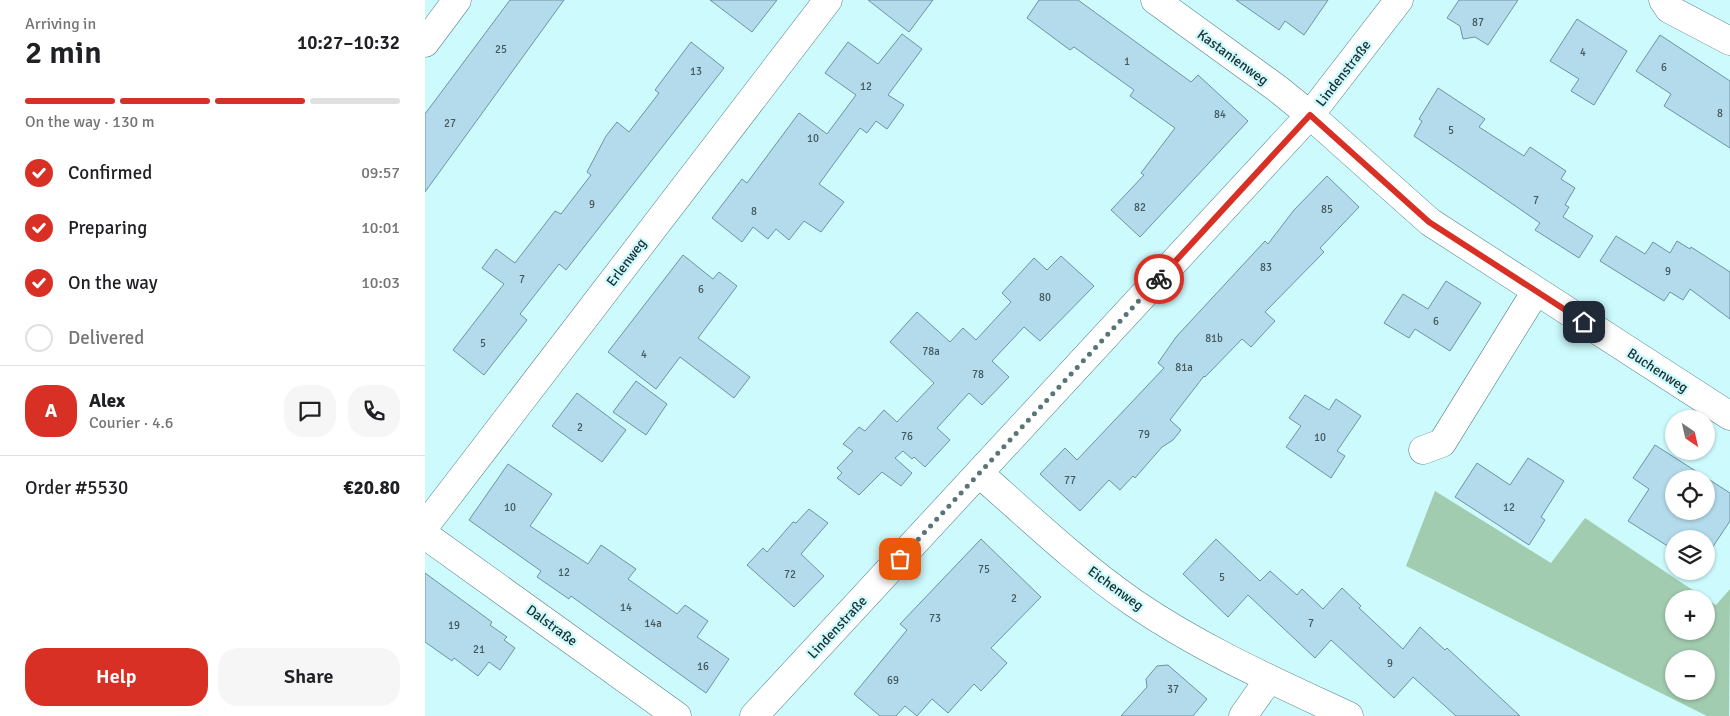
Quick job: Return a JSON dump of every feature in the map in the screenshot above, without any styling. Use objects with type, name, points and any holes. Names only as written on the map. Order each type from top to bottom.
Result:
[{"type":"street","points":[[425,43],[457,0]]},
{"type":"street","name":"Erlenweg","points":[[425,526],[828,0]]},
{"type":"street","name":"Kastanienweg","points":[[1155,0],[1310,115]]},
{"type":"street","name":"Lindenstraße","points":[[754,716],[980,474],[1310,115],[1399,0]]},
{"type":"street","points":[[1663,0],[1669,10],[1730,41]]},
{"type":"street","name":"Buchenweg","points":[[1310,115],[1429,222],[1730,416]]},
{"type":"street","points":[[1423,450],[1442,443],[1535,291]]},
{"type":"street","name":"Eichenweg","points":[[980,474],[1093,573],[1135,603],[1190,638],[1269,679],[1349,716]]},
{"type":"street","name":"Dalstraße","points":[[425,534],[677,716]]},
{"type":"street","points":[[1243,716],[1269,679]]},
{"type":"green space","points":[[1435,491],[1551,563],[1585,518],[1665,572],[1665,580],[1678,580],[1693,590],[1665,590],[1665,640],[1715,640],[1715,604],[1730,589],[1729,716],[1707,716],[1675,700],[1715,700],[1715,650],[1665,650],[1665,695],[1406,566]]},
{"type":"building","points":[[510,0],[564,0],[425,192],[425,114]]},
{"type":"building","points":[[710,0],[777,0],[752,32]]},
{"type":"building","points":[[868,0],[933,0],[909,32]]},
{"type":"building","points":[[1039,0],[1078,0],[1191,82],[1198,75],[1248,121],[1140,237],[1111,210],[1144,175],[1141,173],[1175,128],[1130,96],[1134,90],[1074,47],[1070,50],[1027,18]]},
{"type":"building","points":[[1236,0],[1328,0],[1304,35],[1285,21],[1279,30]]},
{"type":"building","points":[[1459,0],[1518,0],[1488,45],[1475,37],[1463,39],[1460,26],[1447,18]]},
{"type":"building","points":[[1577,19],[1627,51],[1594,105],[1571,91],[1579,79],[1550,61]]},
{"type":"building","points":[[902,34],[922,49],[888,95],[904,105],[887,129],[876,121],[867,133],[860,128],[819,184],[844,202],[821,232],[804,221],[789,240],[776,229],[768,239],[753,227],[742,242],[712,218],[742,179],[747,183],[799,113],[827,134],[856,95],[825,73],[848,42],[878,64]]},
{"type":"building","points":[[1660,35],[1730,81],[1730,148],[1664,106],[1671,94],[1636,71]]},
{"type":"building","points":[[691,42],[724,68],[566,270],[559,264],[520,314],[527,320],[484,375],[453,350],[504,284],[482,268],[496,249],[515,263],[555,211],[561,214],[591,175],[587,172],[606,136],[617,122],[629,132],[659,93],[655,90]]},
{"type":"building","points":[[1438,88],[1485,119],[1479,127],[1524,156],[1530,147],[1566,171],[1561,179],[1575,188],[1565,205],[1569,207],[1563,217],[1593,236],[1579,258],[1535,230],[1540,223],[1414,136],[1422,121],[1419,119]]},
{"type":"building","points":[[1327,176],[1359,207],[1320,248],[1324,252],[1265,312],[1275,321],[1251,347],[1242,339],[1204,376],[1170,420],[1181,430],[1173,440],[1162,447],[1135,478],[1133,476],[1120,490],[1109,480],[1080,511],[1040,474],[1065,448],[1077,460],[1164,368],[1158,363],[1176,337],[1265,241],[1268,244],[1294,210]]},
{"type":"building","points":[[1616,236],[1645,254],[1653,242],[1670,253],[1677,241],[1690,249],[1691,247],[1730,272],[1730,319],[1690,289],[1683,300],[1670,292],[1664,301],[1600,261]]},
{"type":"building","points":[[683,255],[713,279],[719,272],[737,286],[698,338],[750,377],[734,398],[680,357],[656,389],[608,352]]},
{"type":"building","points":[[1061,256],[1094,286],[1040,341],[1024,327],[992,361],[1009,377],[982,405],[969,393],[937,428],[950,440],[925,467],[914,457],[912,459],[903,451],[895,458],[912,473],[901,486],[882,472],[859,495],[837,478],[842,473],[837,468],[853,451],[843,444],[859,427],[865,431],[884,410],[897,422],[934,383],[890,342],[917,312],[950,342],[963,328],[976,340],[1011,302],[1002,293],[1034,258],[1047,270]]},
{"type":"building","points":[[1446,281],[1481,303],[1450,351],[1415,329],[1409,338],[1384,323],[1403,294],[1428,309]]},
{"type":"building","points":[[636,381],[667,404],[646,435],[613,412]]},
{"type":"building","points":[[577,393],[626,430],[602,462],[552,426]]},
{"type":"building","points":[[1305,395],[1329,410],[1336,399],[1361,416],[1337,451],[1345,456],[1331,478],[1286,447],[1301,426],[1289,418]]},
{"type":"building","points":[[1655,445],[1665,451],[1665,460],[1678,460],[1694,470],[1665,470],[1665,520],[1715,520],[1715,483],[1730,493],[1730,521],[1715,544],[1715,530],[1665,530],[1665,544],[1628,521],[1649,489],[1633,478]]},
{"type":"building","points":[[1528,458],[1564,481],[1541,517],[1545,520],[1529,545],[1455,497],[1477,463],[1510,485]]},
{"type":"building","points":[[508,464],[552,494],[530,526],[588,564],[601,545],[636,569],[628,579],[677,614],[685,605],[708,621],[697,637],[729,659],[706,693],[571,596],[569,599],[537,577],[541,571],[469,520]]},
{"type":"building","points":[[809,509],[828,523],[801,554],[824,576],[794,607],[747,565],[763,548],[767,552],[793,522],[796,523]]},
{"type":"building","points":[[981,539],[1041,597],[991,648],[1007,663],[981,691],[974,684],[948,713],[932,699],[917,716],[905,706],[896,716],[880,716],[854,694],[907,630],[900,624]]},
{"type":"building","points":[[1216,539],[1260,581],[1270,571],[1297,595],[1302,589],[1323,609],[1342,588],[1361,606],[1359,608],[1403,649],[1420,627],[1445,650],[1447,648],[1520,716],[1456,716],[1413,677],[1394,698],[1331,640],[1315,658],[1248,595],[1228,617],[1183,574]]},
{"type":"building","points":[[425,573],[492,622],[490,625],[507,637],[504,640],[515,648],[500,670],[489,662],[478,676],[454,658],[452,661],[425,642]]},
{"type":"building","points":[[1168,665],[1207,699],[1193,716],[1121,716],[1147,687],[1146,679],[1157,666]]},
{"type":"way so far","points":[[900,559],[1159,279]]},
{"type":"route","points":[[1159,279],[1310,115],[1429,222],[1584,322]]}]
